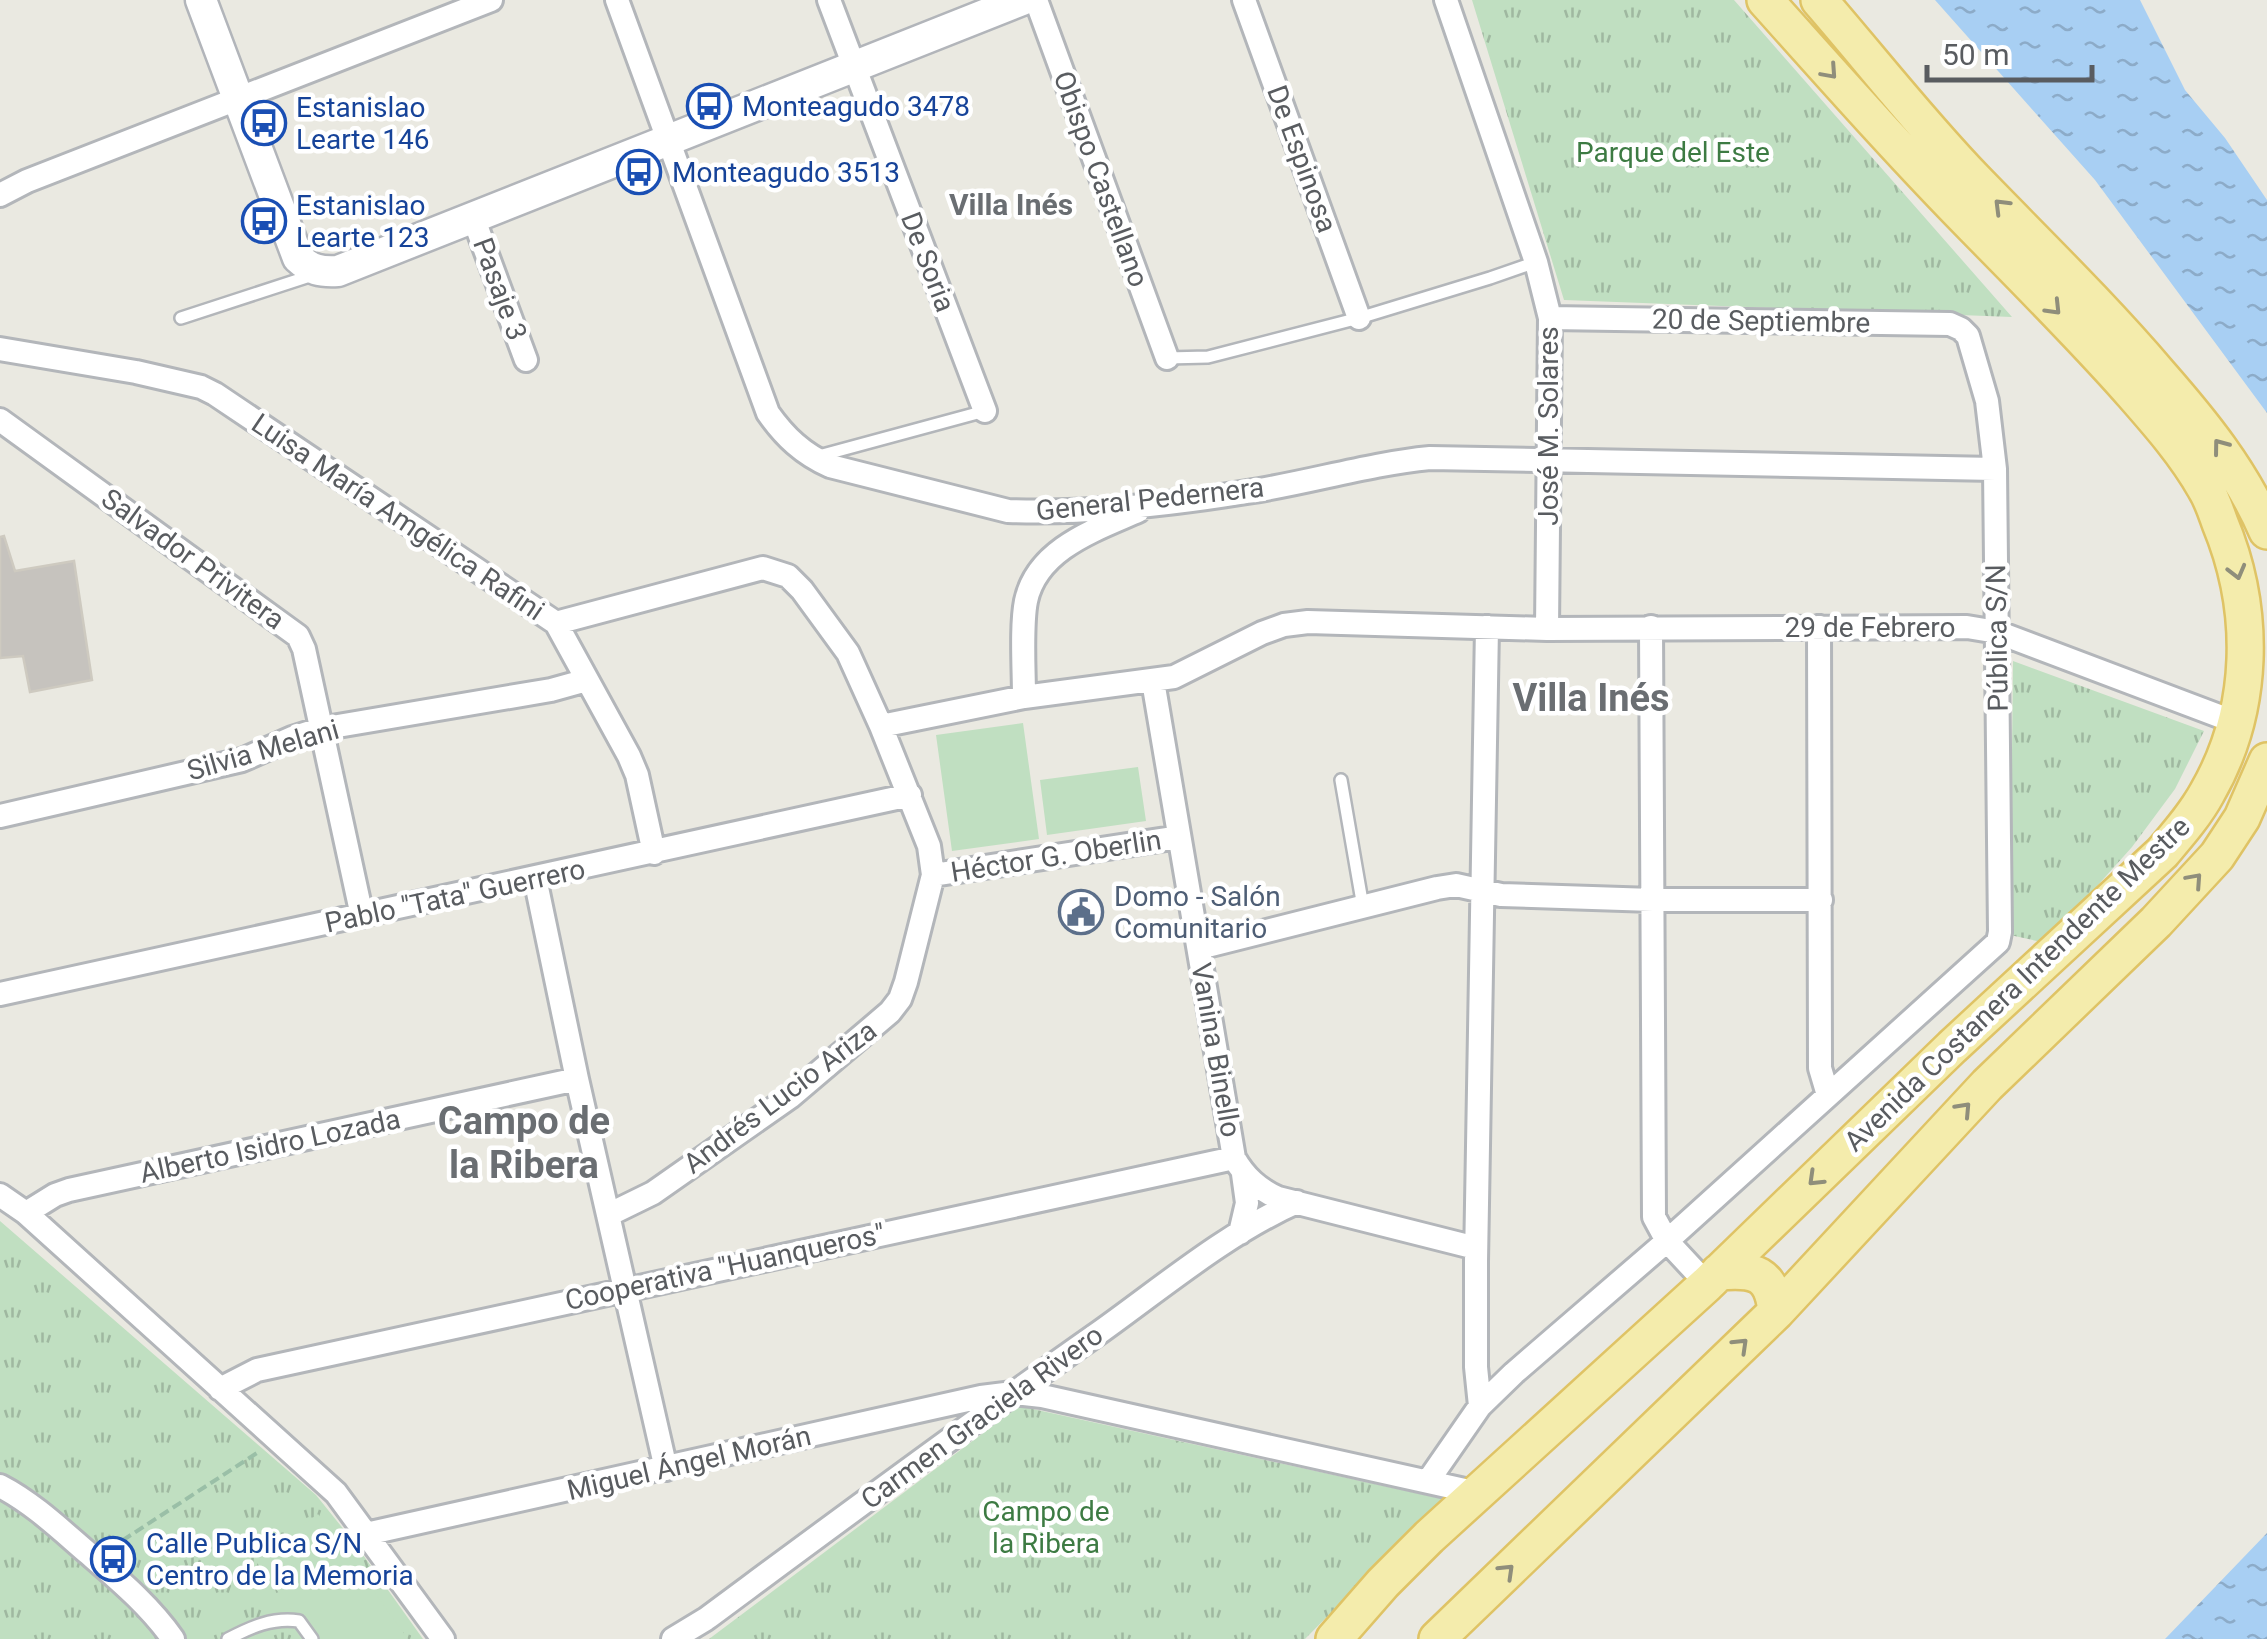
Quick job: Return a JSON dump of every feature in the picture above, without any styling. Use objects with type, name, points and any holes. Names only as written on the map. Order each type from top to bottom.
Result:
[{"type":"main road","name":"Avenida Costanera Intendente Mestre","points":[[1334,1639],[1383,1583],[1713,1278],[2162,853],[2191,818],[2218,774],[2236,722],[2246,659],[2242,592],[2228,542],[2207,492],[2183,454],[2088,344],[1952,204],[1765,0]]},
{"type":"main road","points":[[1819,0],[1971,176],[2128,337],[2204,425],[2252,497],[2267,531]]},
{"type":"main road","name":"Avenida Costanera Intendente Mestre","points":[[1437,1639],[1776,1312],[1986,1085],[2156,922],[2217,856],[2242,818],[2267,761]]},
{"type":"main road","points":[[1713,1278],[1743,1270],[1758,1273],[1774,1296],[1776,1312]]},
{"type":"street","points":[[201,0],[298,258],[317,270],[338,271],[1022,0]]},
{"type":"street","points":[[0,195],[27,180],[491,0]]},
{"type":"street","name":"General Pedernera","points":[[617,0],[768,412],[785,436],[811,458],[830,466],[1008,512],[1153,504],[1247,492],[1430,458],[1995,469]]},
{"type":"street","name":"De Soria","points":[[830,0],[985,411]]},
{"type":"street","name":"Obispo Castellano","points":[[1036,0],[1166,358]]},
{"type":"street","name":"De Espinosa","points":[[1244,0],[1360,318]]},
{"type":"street","name":"José M. Solares","points":[[1446,0],[1536,262],[1550,318],[1547,629]]},
{"type":"street","name":"Pasaje 3","points":[[473,217],[526,360]]},
{"type":"street","name":"20 de Septiembre","points":[[1550,318],[1950,324],[1968,336]]},
{"type":"street","name":"Pública S/N","points":[[1828,1096],[1998,942],[2000,932],[1995,469],[1986,401],[1968,336]]},
{"type":"street","name":"Luisa María Amgélica Rafini","points":[[0,348],[136,372],[216,394],[556,623],[628,756],[654,852]]},
{"type":"street","name":"Salvador Privitera","points":[[0,420],[298,636],[304,648],[362,916]]},
{"type":"street","points":[[1024,696],[1025,604],[1033,578],[1081,536],[1153,504]]},
{"type":"street","name":"Andrés Lucio Ariza","points":[[556,623],[763,568],[788,576],[848,653],[910,796],[929,846],[933,875],[906,982],[890,1012],[790,1096],[653,1192],[608,1215]]},
{"type":"street","points":[[881,726],[1024,696],[1174,677],[1284,625],[1308,622],[1487,628],[1476,1248],[1480,1406]]},
{"type":"street","name":"29 de Febrero","points":[[1487,628],[1967,626],[1997,632],[2236,722]]},
{"type":"street","points":[[1650,627],[1653,1208],[1666,1241],[1713,1278]]},
{"type":"street","points":[[1428,1481],[1480,1406],[1514,1372],[1828,1096],[1820,1068],[1820,627]]},
{"type":"street","name":"Silvia Melani","points":[[0,816],[242,760],[320,728],[551,690],[586,680]]},
{"type":"street","name":"Vanina Binello","points":[[1153,681],[1239,1166],[1264,1192],[1278,1198],[1476,1248]]},
{"type":"street","name":"Pablo \"Tata\" Guerrero","points":[[0,994],[910,796]]},
{"type":"street","name":"Héctor G. Oberlin","points":[[933,875],[1179,838]]},
{"type":"street","points":[[535,878],[666,1469]]},
{"type":"street","points":[[1198,948],[1456,885],[1500,895],[1821,900]]},
{"type":"street","name":"Alberto Isidro Lozada","points":[[26,1213],[69,1190],[577,1079]]},
{"type":"street","points":[[1239,1166],[1246,1203],[1240,1233]]},
{"type":"street","name":"Cooperativa \"Huanqueros\"","points":[[220,1389],[257,1370],[625,1289],[1239,1166]]},
{"type":"street","points":[[0,1195],[26,1213],[336,1492],[443,1639]]},
{"type":"street","name":"Carmen Graciela Rivero","points":[[672,1639],[1240,1233],[1297,1202]]},
{"type":"street","points":[[1476,1358],[1494,1374],[1514,1372]]},
{"type":"street","points":[[1013,1393],[1042,1396],[1478,1493]]},
{"type":"street","name":"Miguel Ángel Morán","points":[[366,1534],[1013,1393]]},
{"type":"street","points":[[907,1414],[931,1428],[934,1451]]},
{"type":"street","points":[[0,1486],[62,1530],[146,1605],[173,1639]]},
{"type":"lane","points":[[1166,358],[1208,357],[1360,318],[1536,262]]},
{"type":"lane","points":[[181,318],[317,270]]},
{"type":"lane","points":[[811,458],[985,411]]},
{"type":"lane","points":[[1340,780],[1363,908]]},
{"type":"lane","points":[[228,1639],[282,1618],[299,1620],[312,1639]]},
{"type":"path","points":[[102,1538],[117,1544],[277,1439]]},
{"type":"green space","name":"Parque del Este","points":[[1472,0],[1734,0],[2012,317],[1564,300]]},
{"type":"green space","points":[[2013,661],[2204,731],[2175,789],[2132,847],[2046,943],[2010,935]]},
{"type":"green space","points":[[1023,723],[1039,839],[952,851],[936,735]]},
{"type":"green space","points":[[1138,767],[1146,821],[1047,835],[1040,780]]},
{"type":"green space","points":[[0,1221],[316,1495],[423,1639],[0,1639]]},
{"type":"green space","name":"Campo de la Ribera","points":[[1019,1406],[1443,1499],[1305,1639],[709,1639]]},
{"type":"green space","points":[[318,1514],[408,1639],[312,1639],[255,1560]]},
{"type":"water","points":[[1935,0],[2140,0],[2185,90],[2225,138],[2267,200],[2267,413],[2095,180]]},
{"type":"water","points":[[2267,1533],[2267,1639],[2165,1639]]},
{"type":"building","points":[[4,536],[15,571],[74,561],[92,680],[30,692],[23,656],[0,658],[0,537]]},
{"type":"building","name":"Domo - Salón Comunitario","points":[[1080,896],[1094,905],[1095,911],[1086,925],[1080,926],[1066,917],[1065,911],[1074,897]]},
{"type":"place","name":"Monteagudo 3478","points":[[709,106]]},
{"type":"place","name":"Estanislao Learte 146","points":[[264,123]]},
{"type":"place","name":"Monteagudo 3513","points":[[639,172]]},
{"type":"place","name":"Estanislao Learte 123","points":[[264,221]]},
{"type":"place","name":"Domo - Salón Comunitario","points":[[1081,912]]},
{"type":"place","name":"Calle Publica S/N Centro de la Memoria","points":[[113,1559]]},
{"type":"district","name":"Villa Inés","points":[[1011,204]]},
{"type":"district","name":"Villa Inés","points":[[1591,698]]},
{"type":"district","name":"Campo de la Ribera","points":[[524,1143]]}]
